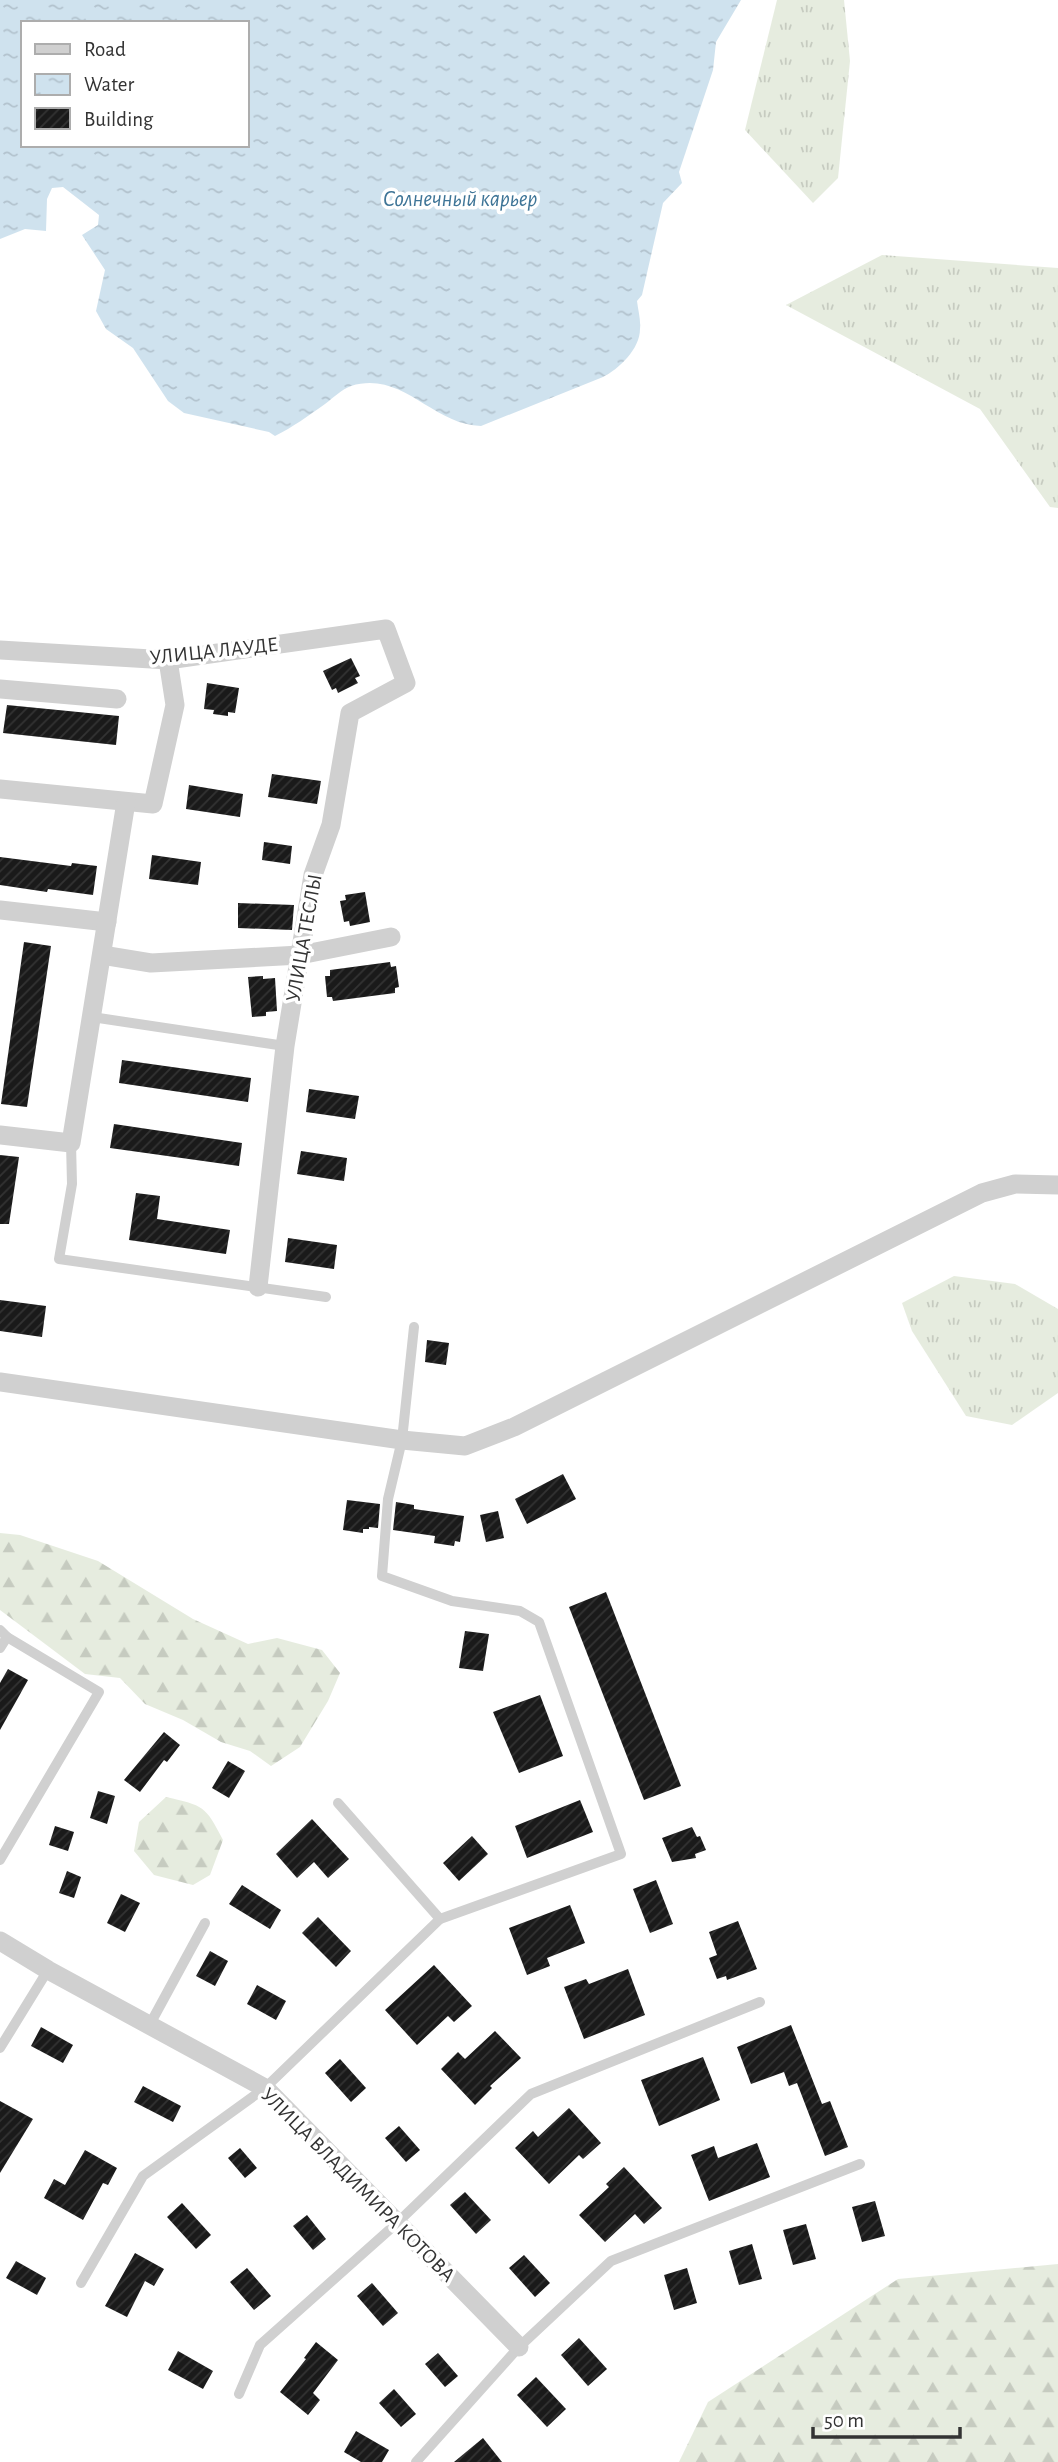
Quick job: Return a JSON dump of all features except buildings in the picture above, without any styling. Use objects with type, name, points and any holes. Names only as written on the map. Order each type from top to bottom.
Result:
[{"type":"street","name":"УЛИЦА ЛАУДЕ","points":[[0,650],[168,660],[386,629]]},
{"type":"street","name":"УЛИЦА ТЕСЛЫ","points":[[258,1287],[285,1046],[313,875],[331,825],[350,713],[407,683],[386,629]]},
{"type":"street","points":[[0,789],[153,804],[175,705],[168,660]]},
{"type":"street","points":[[0,689],[117,699]]},
{"type":"street","points":[[0,1135],[71,1143],[126,802]]},
{"type":"street","points":[[0,910],[107,922]]},
{"type":"street","points":[[102,955],[151,963],[300,955],[391,937]]},
{"type":"street","points":[[0,1382],[402,1440],[465,1446],[514,1427],[982,1192],[1015,1184],[1058,1185]]},
{"type":"street","name":"УЛИЦА ВЛАДИМИРА КОТОВА","points":[[0,1941],[265,2088],[519,2347]]},
{"type":"lane","points":[[92,1017],[285,1046]]},
{"type":"lane","points":[[71,1143],[72,1184],[59,1259],[326,1297]]},
{"type":"lane","points":[[81,2283],[143,2176],[265,2088],[440,1919],[621,1854],[539,1622],[520,1611],[452,1601],[382,1576],[388,1499],[402,1440],[414,1327]]},
{"type":"lane","points":[[0,1648],[3,1634],[99,1692],[0,1860]]},
{"type":"lane","points":[[338,1803],[440,1919]]},
{"type":"lane","points":[[149,2026],[205,1923]]},
{"type":"lane","points":[[0,2048],[48,1970]]},
{"type":"lane","points":[[239,2394],[260,2345],[397,2223],[531,2094],[760,2002]]},
{"type":"lane","points":[[416,2462],[519,2347],[611,2261],[860,2164]]},
{"type":"green space","points":[[777,0],[844,0],[850,61],[838,178],[813,203],[745,130]]},
{"type":"green space","points":[[882,255],[1058,268],[1058,508],[1050,507],[980,409],[786,305]]},
{"type":"green space","points":[[954,1276],[1015,1284],[1058,1309],[1058,1393],[1012,1425],[966,1416],[912,1331],[902,1303]]},
{"type":"green space","points":[[0,1533],[20,1535],[98,1561],[193,1619],[248,1644],[277,1638],[322,1650],[340,1673],[328,1701],[300,1747],[271,1766],[250,1751],[221,1742],[183,1720],[145,1704],[120,1678],[85,1674],[0,1610]]},
{"type":"green space","points":[[166,1797],[202,1809],[212,1820],[223,1840],[210,1875],[193,1885],[154,1875],[134,1851],[139,1822]]},
{"type":"green space","points":[[1058,2264],[1058,2462],[679,2462],[708,2402],[898,2279]]},
{"type":"water","name":"Солнечный карьер","points":[[0,0],[741,0],[716,42],[713,70],[679,172],[682,183],[663,203],[642,295],[637,301],[640,329],[633,351],[622,364],[603,377],[481,426],[447,417],[402,391],[370,383],[344,389],[275,436],[269,432],[184,413],[168,401],[133,348],[106,329],[96,311],[105,270],[82,235],[98,225],[99,215],[63,187],[52,188],[47,199],[46,231],[25,229],[0,239]]}]
